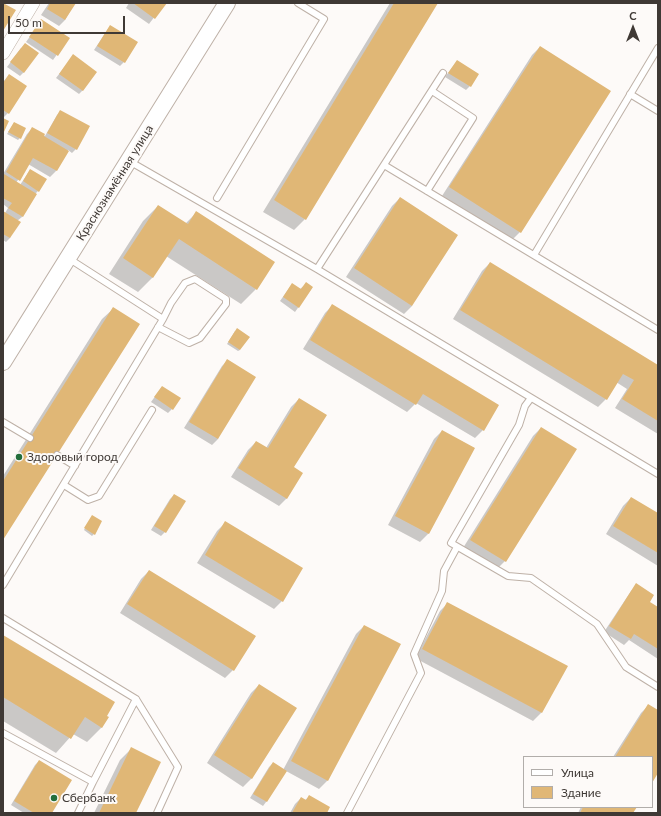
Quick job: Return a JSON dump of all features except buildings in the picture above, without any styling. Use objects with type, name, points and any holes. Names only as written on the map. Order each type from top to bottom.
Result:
[{"type":"street","points":[[3,53],[33,3]]},
{"type":"street","name":"Краснознамённая улица","points":[[3,362],[67,257],[129,161],[227,3]]},
{"type":"lane","points":[[217,198],[324,20],[298,3]]},
{"type":"lane","points":[[534,255],[658,48]]},
{"type":"lane","points":[[318,269],[443,73]]},
{"type":"lane","points":[[427,191],[473,118],[432,90]]},
{"type":"lane","points":[[630,94],[658,111]]},
{"type":"lane","points":[[129,161],[318,269],[658,474]]},
{"type":"lane","points":[[384,165],[658,330]]},
{"type":"lane","points":[[67,257],[163,319]]},
{"type":"lane","points":[[3,584],[64,485],[75,466],[158,327],[163,319],[171,303],[185,283],[195,279],[226,299],[226,304],[200,338],[189,343],[158,327]]},
{"type":"lane","points":[[531,398],[525,406],[519,425],[451,543],[508,576],[531,578],[597,624],[626,667],[658,688]]},
{"type":"lane","points":[[64,485],[88,500],[99,496],[152,410]]},
{"type":"lane","points":[[3,422],[30,438]]},
{"type":"lane","points":[[57,455],[75,466]]},
{"type":"lane","points":[[347,813],[421,673],[414,654],[442,591],[444,571],[457,546]]},
{"type":"lane","points":[[3,618],[136,698],[178,767],[157,813]]},
{"type":"lane","points":[[78,813],[136,698]]},
{"type":"lane","points":[[3,733],[93,782]]},
{"type":"place","name":"Здоровый город","points":[[19,457]]},
{"type":"place","name":"Сбербанк","points":[[54,798]]}]
